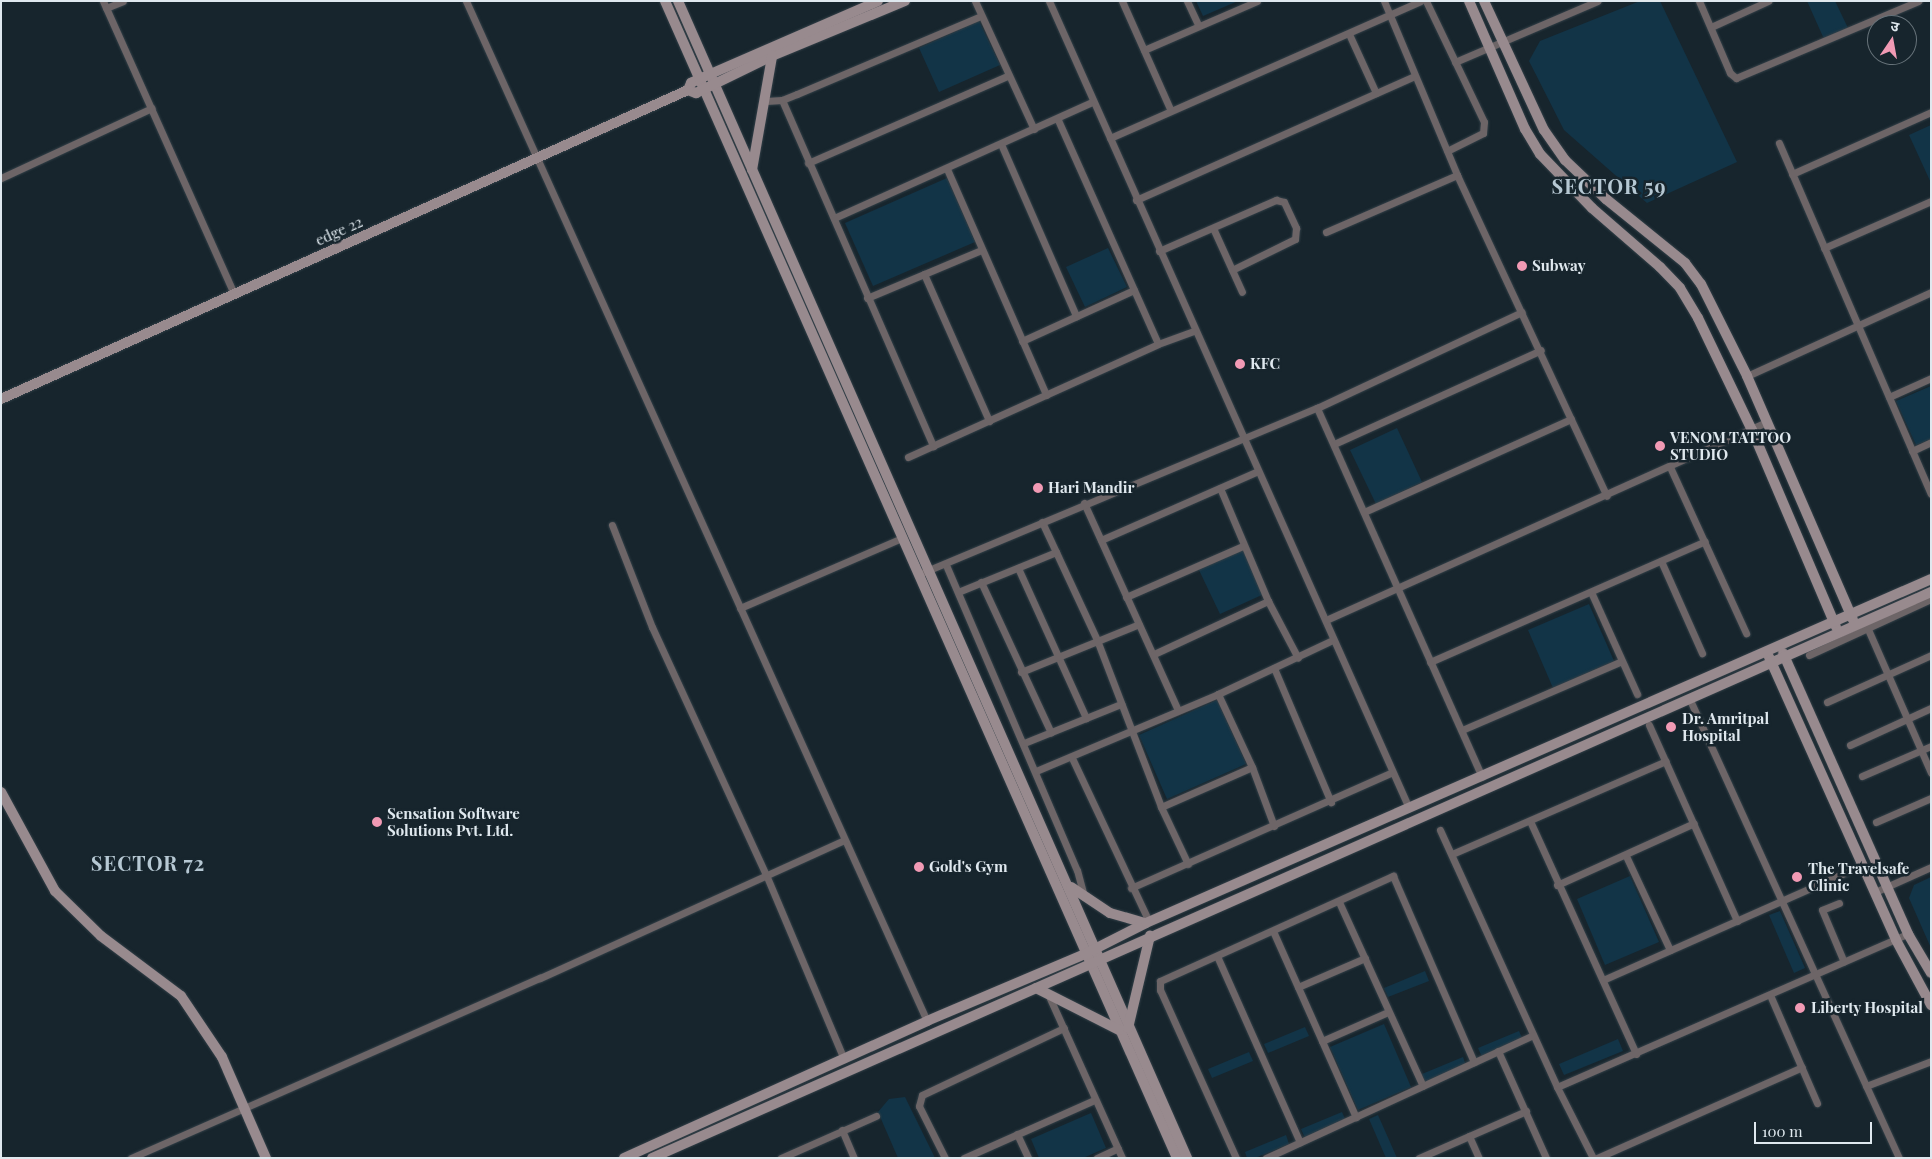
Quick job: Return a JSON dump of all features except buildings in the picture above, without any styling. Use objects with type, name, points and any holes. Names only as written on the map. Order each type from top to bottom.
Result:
[{"type":"main road","points":[[665,1],[1085,954],[1187,1158]]},
{"type":"main road","points":[[678,1],[1096,948],[1123,1029],[1176,1158]]},
{"type":"main road","points":[[878,1],[712,79],[704,88],[696,93],[688,90],[699,79],[712,79],[905,1]]},
{"type":"main road","points":[[1468,1],[1525,129],[1540,154],[1587,202],[1680,288],[1752,430],[1838,633]]},
{"type":"main road","points":[[1484,1],[1544,130],[1566,160],[1689,268],[1701,284],[1747,376],[1855,625]]},
{"type":"main road","points":[[752,170],[766,101],[772,56]]},
{"type":"main road","name":"edge 22","points":[[1,399],[688,90]]},
{"type":"main road","points":[[624,1158],[927,1021],[1085,954],[1147,923],[1767,653],[1931,579]]},
{"type":"main road","points":[[652,1158],[1931,592]]},
{"type":"main road","points":[[1780,647],[1908,934],[1931,973]]},
{"type":"main road","points":[[1767,653],[1896,940],[1931,1005]]},
{"type":"main road","points":[[1,792],[55,891],[101,936],[181,996],[222,1057],[266,1158]]},
{"type":"main road","points":[[1066,883],[1084,898],[1110,913],[1147,923]]},
{"type":"main road","points":[[1123,1029],[1150,936]]},
{"type":"main road","points":[[1036,988],[1123,1029]]},
{"type":"street","points":[[122,1],[105,5],[234,294]]},
{"type":"street","points":[[466,1],[927,1021]]},
{"type":"street","points":[[975,1],[1007,76],[1034,130]]},
{"type":"street","points":[[1049,1],[1194,331],[1326,620],[1391,773],[1409,808]]},
{"type":"street","points":[[1122,1],[1171,111]]},
{"type":"street","points":[[1187,1],[1198,25]]},
{"type":"street","points":[[1144,50],[1257,1]]},
{"type":"street","points":[[1384,1],[1457,175],[1541,350],[1607,496]]},
{"type":"street","points":[[1110,138],[1420,1]]},
{"type":"street","points":[[1426,1],[1484,122],[1483,133],[1447,150]]},
{"type":"street","points":[[1455,62],[1586,3],[1597,1]]},
{"type":"street","points":[[1699,1],[1730,72],[1736,78],[1743,77],[1918,1]]},
{"type":"street","points":[[1711,27],[1768,1]]},
{"type":"street","points":[[766,101],[782,100],[981,16]]},
{"type":"street","points":[[1349,34],[1376,93]]},
{"type":"street","points":[[808,163],[1007,76]]},
{"type":"street","points":[[1136,200],[1415,76]]},
{"type":"street","points":[[782,100],[933,446]]},
{"type":"street","points":[[834,218],[1058,120],[1092,102]]},
{"type":"street","points":[[1,178],[152,108]]},
{"type":"street","points":[[1792,174],[1931,112]]},
{"type":"street","points":[[1058,120],[1158,344]]},
{"type":"street","points":[[1779,143],[1931,494]]},
{"type":"street","points":[[1001,144],[1076,316]]},
{"type":"street","points":[[947,169],[1046,395]]},
{"type":"street","points":[[1326,232],[1457,175]]},
{"type":"street","points":[[1159,251],[1276,200],[1286,205],[1296,228],[1295,239],[1232,270]]},
{"type":"street","points":[[1824,248],[1931,201]]},
{"type":"street","points":[[1213,228],[1242,292]]},
{"type":"street","points":[[867,298],[981,250]]},
{"type":"street","points":[[924,274],[989,421]]},
{"type":"street","points":[[1022,341],[1134,290]]},
{"type":"street","points":[[1747,376],[1931,292]]},
{"type":"street","points":[[918,574],[946,565],[1084,503],[1242,437],[1318,408],[1522,312]]},
{"type":"street","points":[[908,457],[1158,344],[1194,331]]},
{"type":"street","points":[[1334,444],[1541,350]]},
{"type":"street","points":[[1889,397],[1931,378]]},
{"type":"street","points":[[1318,408],[1396,588],[1482,776]]},
{"type":"street","points":[[1364,512],[1571,419]]},
{"type":"street","points":[[1326,620],[1607,496],[1767,422]]},
{"type":"street","points":[[1912,451],[1931,442]]},
{"type":"street","points":[[1670,467],[1746,633]]},
{"type":"street","points":[[1102,540],[1258,471]]},
{"type":"street","points":[[1220,488],[1243,546],[1268,601],[1298,658]]},
{"type":"street","points":[[1084,503],[1178,710]]},
{"type":"street","points":[[1042,522],[1097,640],[1161,807],[1188,864]]},
{"type":"street","points":[[612,525],[652,626],[766,877],[844,1059]]},
{"type":"street","points":[[740,608],[902,538]]},
{"type":"street","points":[[1430,662],[1705,541]]},
{"type":"street","points":[[1126,597],[1243,546]]},
{"type":"street","points":[[958,592],[1056,552]]},
{"type":"street","points":[[1661,561],[1702,653]]},
{"type":"street","points":[[946,565],[1078,870],[1084,898]]},
{"type":"street","points":[[1018,568],[1086,718]]},
{"type":"street","points":[[981,582],[1021,672],[1051,733]]},
{"type":"street","points":[[1591,592],[1620,662],[1637,694]]},
{"type":"street","points":[[1809,655],[1931,599]]},
{"type":"street","points":[[1154,654],[1268,601]]},
{"type":"street","points":[[1021,672],[1139,624]]},
{"type":"street","points":[[1867,627],[1931,773]]},
{"type":"street","points":[[1036,771],[1072,758],[1218,694],[1333,640]]},
{"type":"street","points":[[1827,702],[1931,655]]},
{"type":"street","points":[[1462,730],[1620,662]]},
{"type":"street","points":[[1274,668],[1331,802]]},
{"type":"street","points":[[1218,694],[1252,767],[1274,826]]},
{"type":"street","points":[[1690,700],[1899,1158]]},
{"type":"street","points":[[1024,743],[1122,704]]},
{"type":"street","points":[[1850,745],[1931,708]]},
{"type":"street","points":[[1649,725],[1737,921]]},
{"type":"street","points":[[1862,776],[1931,746]]},
{"type":"street","points":[[1072,758],[1147,923]]},
{"type":"street","points":[[1452,854],[1666,761]]},
{"type":"street","points":[[1161,807],[1252,767]]},
{"type":"street","points":[[1131,888],[1331,802],[1391,773]]},
{"type":"street","points":[[1876,822],[1931,798]]},
{"type":"street","points":[[1530,821],[1557,885],[1636,1054]]},
{"type":"street","points":[[1557,885],[1626,856],[1694,823]]},
{"type":"street","points":[[1440,830],[1557,1087],[1593,1158]]},
{"type":"street","points":[[130,1158],[766,877],[844,840]]},
{"type":"street","points":[[1626,856],[1670,950]]},
{"type":"street","points":[[1603,980],[1862,865]]},
{"type":"street","points":[[1875,892],[1931,867]]},
{"type":"street","points":[[1236,1158],[1159,985],[1164,978],[1340,902],[1393,876],[1474,1062]]},
{"type":"street","points":[[1340,902],[1423,1086]]},
{"type":"street","points":[[1839,903],[1822,910],[1844,962]]},
{"type":"street","points":[[1273,931],[1356,1118]]},
{"type":"street","points":[[1557,1087],[1908,934]]},
{"type":"street","points":[[1217,956],[1300,1142]]},
{"type":"street","points":[[1298,988],[1364,958]]},
{"type":"street","points":[[1048,994],[1094,1100],[1122,1158]]},
{"type":"street","points":[[1770,994],[1817,1103]]},
{"type":"street","points":[[1322,1041],[1388,1012]]},
{"type":"street","points":[[944,1158],[919,1106],[922,1095],[1064,1028]]},
{"type":"street","points":[[1266,1158],[1533,1035]]},
{"type":"street","points":[[1498,1051],[1546,1158]]},
{"type":"street","points":[[1866,1086],[1931,1061]]},
{"type":"street","points":[[1596,1158],[1802,1068]]},
{"type":"street","points":[[964,1158],[1094,1100]]},
{"type":"street","points":[[1419,1158],[1526,1111]]},
{"type":"street","points":[[781,1158],[876,1116]]},
{"type":"street","points":[[842,1130],[854,1158]]},
{"type":"street","points":[[1017,1134],[1028,1158]]},
{"type":"street","points":[[1469,1136],[1479,1158]]},
{"type":"street","points":[[1097,1158],[1118,1148]]},
{"type":"shaded area","points":[[1196,1],[1238,1],[1203,16]]},
{"type":"shaded area","points":[[1640,1],[1660,1],[1737,162],[1647,203],[1564,130],[1529,61],[1540,41]]},
{"type":"shaded area","points":[[1807,1],[1835,1],[1848,28],[1824,39]]},
{"type":"shaded area","points":[[979,21],[1000,65],[939,92],[919,48]]},
{"type":"shaded area","points":[[1931,125],[1931,183],[1909,135]]},
{"type":"shaded area","points":[[947,178],[975,242],[873,286],[845,223]]},
{"type":"shaded area","points":[[1108,248],[1127,287],[1085,307],[1066,267]]},
{"type":"shaded area","points":[[1931,386],[1931,439],[1916,445],[1896,401]]},
{"type":"shaded area","points":[[1397,428],[1422,482],[1376,504],[1350,450]]},
{"type":"shaded area","points":[[1243,548],[1264,594],[1220,614],[1198,568]]},
{"type":"shaded area","points":[[1589,604],[1614,661],[1553,688],[1528,630]]},
{"type":"shaded area","points":[[1217,700],[1246,764],[1167,799],[1139,735]]},
{"type":"shaded area","points":[[1630,876],[1659,942],[1605,965],[1577,899]]},
{"type":"shaded area","points":[[1931,877],[1931,948],[1909,898],[1914,885]]},
{"type":"shaded area","points":[[1780,911],[1805,968],[1794,973],[1769,915]]},
{"type":"shaded area","points":[[1425,971],[1429,981],[1388,997],[1384,988]]},
{"type":"shaded area","points":[[1384,1024],[1411,1087],[1358,1110],[1330,1047]]},
{"type":"shaded area","points":[[1305,1027],[1309,1036],[1268,1053],[1264,1044]]},
{"type":"shaded area","points":[[1519,1031],[1523,1040],[1482,1057],[1478,1048]]},
{"type":"shaded area","points":[[1618,1039],[1623,1051],[1564,1075],[1559,1064]]},
{"type":"shaded area","points":[[1249,1052],[1253,1061],[1212,1078],[1208,1069]]},
{"type":"shaded area","points":[[1463,1057],[1466,1066],[1425,1083],[1422,1074]]},
{"type":"shaded area","points":[[905,1097],[935,1158],[898,1158],[878,1112],[889,1099]]},
{"type":"shaded area","points":[[1342,1112],[1346,1121],[1305,1138],[1301,1129]]},
{"type":"shaded area","points":[[1091,1113],[1106,1148],[1083,1158],[1039,1158],[1031,1139]]},
{"type":"shaded area","points":[[1378,1115],[1397,1158],[1386,1158],[1369,1119]]},
{"type":"shaded area","points":[[1286,1135],[1289,1144],[1255,1158],[1247,1158],[1245,1152]]},
{"type":"place","name":"Subway","points":[[1522,266]]},
{"type":"place","name":"KFC","points":[[1240,364]]},
{"type":"place","name":"VENOM TATTOO STUDIO","points":[[1660,446]]},
{"type":"place","name":"Hari Mandir","points":[[1038,488]]},
{"type":"place","name":"Dr. Amritpal Hospital","points":[[1671,727]]},
{"type":"place","name":"Sensation Software Solutions Pvt. Ltd.","points":[[377,822]]},
{"type":"place","name":"Gold's Gym","points":[[919,867]]},
{"type":"place","name":"The Travelsafe Clinic","points":[[1797,877]]},
{"type":"place","name":"Liberty Hospital","points":[[1800,1008]]},
{"type":"district","name":"SECTOR 59","points":[[1609,185]]},
{"type":"district","name":"SECTOR 72","points":[[148,862]]}]
